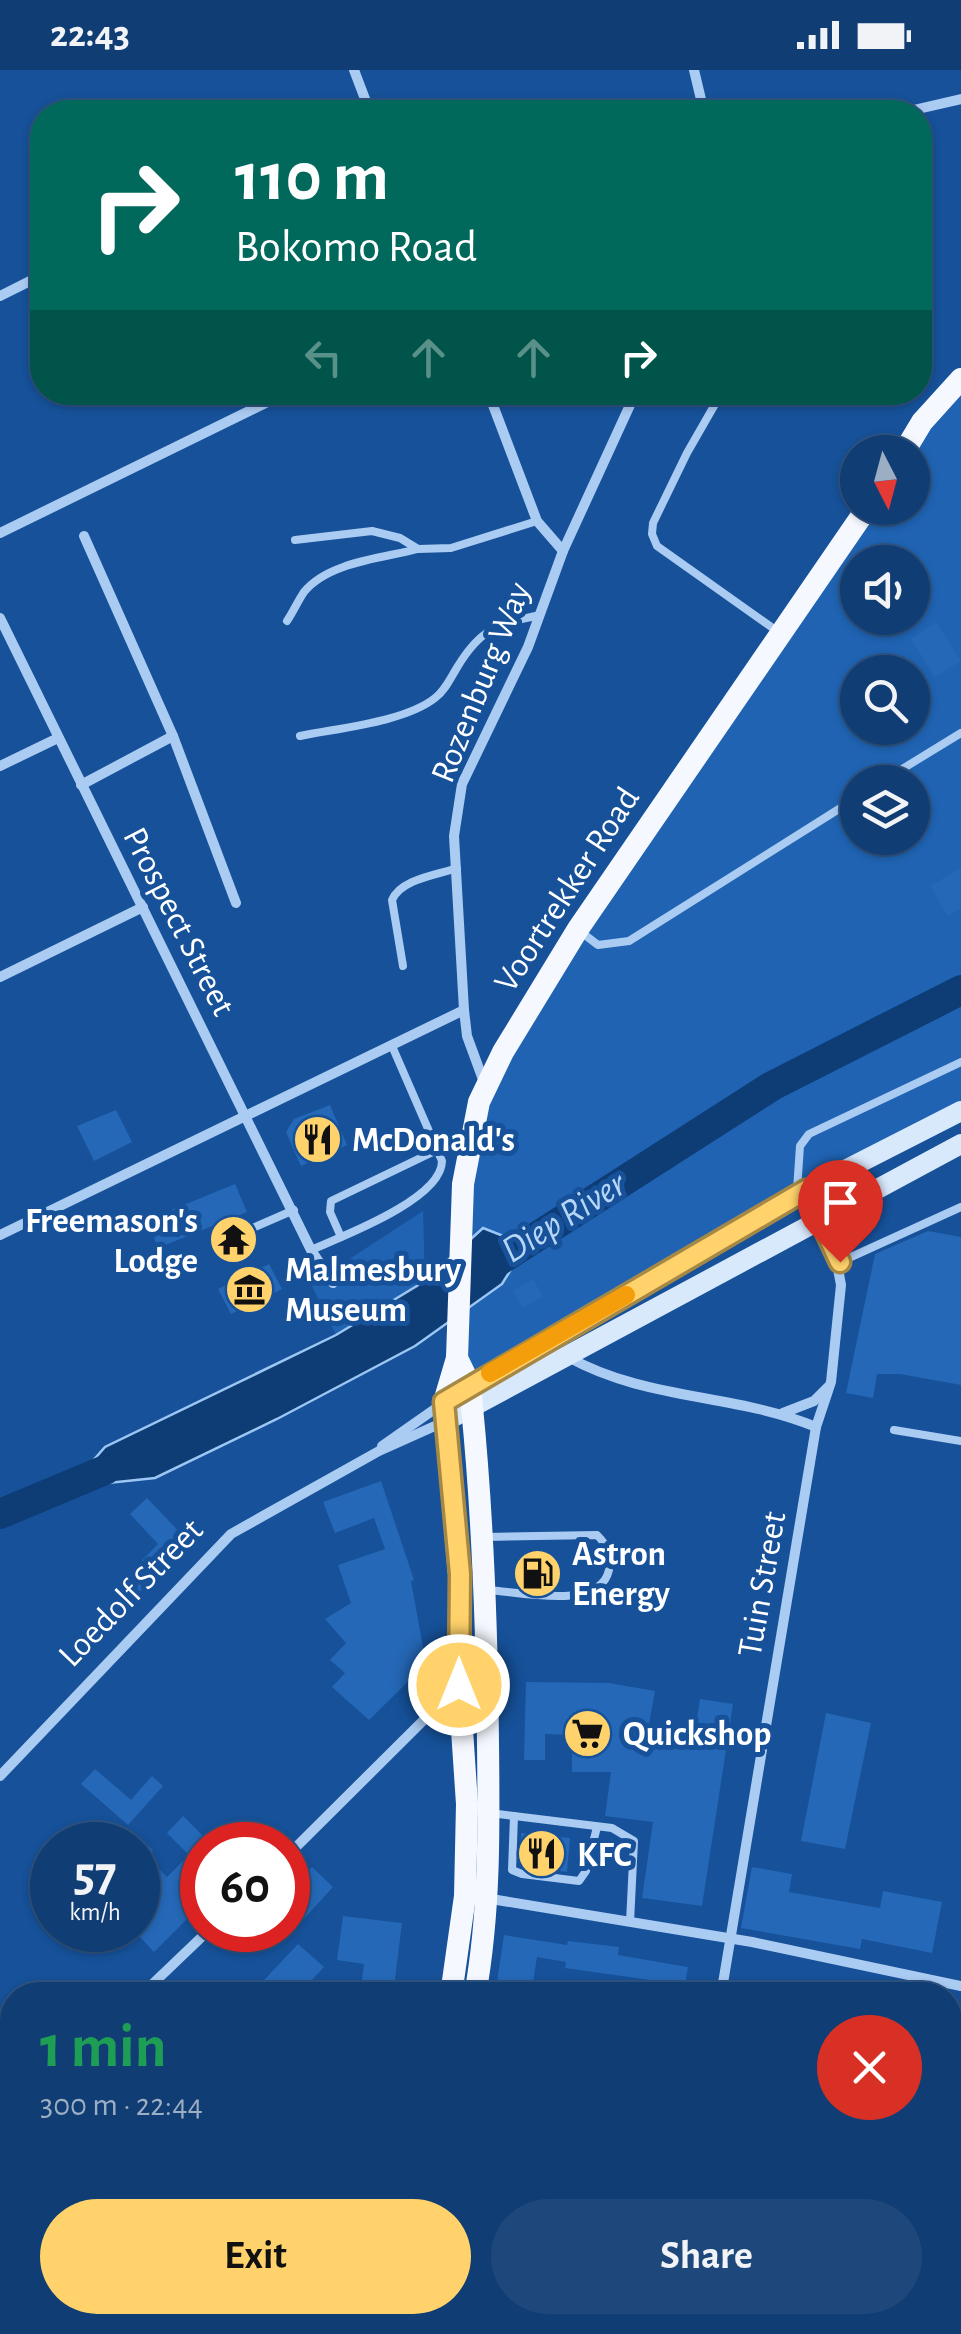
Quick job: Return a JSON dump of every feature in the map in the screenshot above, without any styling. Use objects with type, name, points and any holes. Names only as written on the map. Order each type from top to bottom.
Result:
[{"type":"main road","points":[[914,435],[961,379]]},
{"type":"main road","name":"Voortrekker Road","points":[[478,1982],[484,1949],[467,1804],[459,1685],[460,1574],[445,1412],[457,1358],[466,1159],[478,1102],[578,929],[854,525]]},
{"type":"main road","points":[[445,1412],[802,1192],[961,1110]]},
{"type":"main road","points":[[471,1396],[564,1355],[961,1144]]},
{"type":"main road","name":"Voortrekker Road","points":[[455,1982],[476,1897],[489,1813],[482,1538],[471,1396],[457,1358]]},
{"type":"street","points":[[354,70],[365,100]]},
{"type":"street","points":[[694,70],[701,100]]},
{"type":"street","points":[[932,106],[961,99]]},
{"type":"street","points":[[0,296],[30,281]]},
{"type":"street","points":[[0,533],[261,405]]},
{"type":"street","points":[[493,405],[537,521],[563,551]]},
{"type":"street","name":"Rozenburg Way","points":[[485,1086],[467,1036],[464,1010],[454,836],[462,784],[528,648],[563,551],[630,405]]},
{"type":"street","points":[[84,536],[173,736],[236,904]]},
{"type":"street","name":"Prospect Street","points":[[0,618],[311,1250],[333,1283]]},
{"type":"street","points":[[81,785],[173,736]]},
{"type":"street","points":[[0,766],[58,738]]},
{"type":"street","points":[[0,977],[142,907]]},
{"type":"street","points":[[0,1234],[464,1010]]},
{"type":"street","name":"Tuin Street","points":[[723,1982],[816,1426],[832,1382],[842,1285],[840,1262],[821,1219],[802,1192]]},
{"type":"street","points":[[564,1355],[626,1384],[782,1413],[816,1426]]},
{"type":"street","points":[[782,1413],[814,1401],[832,1382]]},
{"type":"street","name":"Loedolf Street","points":[[0,1776],[231,1534],[445,1412]]},
{"type":"street","name":"Loedolf Street","points":[[379,1451],[386,1441],[445,1412]]},
{"type":"street","points":[[310,1833],[459,1685],[488,1667]]},
{"type":"street","points":[[476,1897],[728,1939],[941,1982]]},
{"type":"street","points":[[154,1982],[186,1952]]},
{"type":"lane","points":[[714,405],[687,452],[653,523],[652,534],[657,546],[780,634]]},
{"type":"lane","points":[[287,621],[305,592],[319,579],[338,570],[418,549],[451,548],[537,521]]},
{"type":"lane","points":[[294,540],[372,530],[400,538],[418,549]]},
{"type":"lane","points":[[300,736],[421,707],[439,696],[482,634],[497,624],[540,614]]},
{"type":"lane","points":[[909,765],[961,733]]},
{"type":"lane","points":[[578,929],[598,945],[628,941],[840,808]]},
{"type":"lane","points":[[403,966],[392,900],[395,894],[409,884],[457,868]]},
{"type":"lane","points":[[311,1250],[414,1199],[433,1185],[442,1172],[437,1150],[392,1046]]},
{"type":"lane","points":[[802,1192],[800,1146],[809,1134],[961,1062]]},
{"type":"lane","points":[[341,1237],[330,1212],[332,1201],[437,1150]]},
{"type":"lane","points":[[840,1262],[961,1206]]},
{"type":"lane","points":[[218,1244],[294,1210]]},
{"type":"lane","points":[[894,1430],[961,1441]]},
{"type":"lane","points":[[482,1538],[597,1535],[606,1544],[611,1561],[606,1583],[596,1591],[576,1596],[484,1590]]},
{"type":"lane","points":[[489,1813],[612,1828],[634,1841],[630,1922]]},
{"type":"lane","points":[[514,1816],[512,1870],[540,1877],[579,1880],[586,1871],[597,1826]]},
{"type":"shaded area","points":[[961,379],[961,1111],[470,1385],[459,1280],[485,1086],[840,549],[840,635],[930,635],[930,545],[843,545],[856,525],[930,525],[930,435],[923,435]]},
{"type":"shaded area","points":[[423,1211],[425,1281],[336,1335],[311,1284]]},
{"type":"shaded area","points":[[483,1228],[526,1245],[502,1284],[415,1346],[155,1478],[70,1487],[105,1447],[336,1335],[425,1281]]},
{"type":"building","points":[[936,622],[961,661],[935,677],[930,669],[930,655],[921,655],[911,639],[930,635],[930,626]]},
{"type":"building","points":[[961,868],[961,909],[948,916],[930,886]]},
{"type":"building","name":"McDonald's","points":[[330,1105],[347,1145],[301,1166],[286,1132],[294,1119]]},
{"type":"building","points":[[116,1110],[132,1142],[94,1161],[77,1126]]},
{"type":"building","name":"Freemason's Lodge","points":[[235,1184],[247,1212],[158,1248],[147,1220]]},
{"type":"building","points":[[928,1231],[961,1237],[961,1385],[877,1374],[873,1398],[846,1393],[875,1254]]},
{"type":"building","name":"Malmesbury Museum","points":[[269,1264],[282,1289],[231,1314],[218,1289]]},
{"type":"building","points":[[533,1279],[543,1297],[522,1308],[513,1290]]},
{"type":"building","points":[[381,1481],[414,1580],[411,1581],[426,1664],[369,1720],[332,1687],[345,1673],[330,1660],[346,1643],[325,1619],[351,1603],[338,1565],[385,1549],[374,1518],[335,1533],[323,1502]]},
{"type":"building","points":[[147,1498],[189,1542],[126,1606],[111,1592],[158,1544],[130,1514]]},
{"type":"building","points":[[526,1682],[609,1683],[655,1691],[647,1735],[693,1743],[700,1699],[733,1704],[702,1906],[642,1898],[653,1822],[605,1816],[611,1772],[572,1772],[572,1735],[545,1734],[545,1760],[524,1760]]},
{"type":"building","points":[[826,1713],[871,1723],[845,1849],[801,1841]]},
{"type":"building","points":[[95,1769],[131,1800],[152,1776],[163,1786],[131,1822],[125,1822],[81,1784]]},
{"type":"building","points":[[183,1816],[189,1822],[180,1822],[180,1846],[167,1833]]},
{"type":"building","points":[[521,1833],[570,1838],[567,1872],[520,1865]]},
{"type":"building","points":[[180,1864],[180,1926],[160,1946],[160,1870],[167,1877]]},
{"type":"building","points":[[752,1867],[792,1874],[789,1892],[880,1908],[883,1891],[942,1902],[932,1953],[862,1939],[860,1949],[741,1928]]},
{"type":"building","points":[[310,1869],[333,1887],[310,1912]]},
{"type":"building","points":[[343,1916],[402,1923],[395,1982],[362,1982],[364,1964],[337,1960]]},
{"type":"building","points":[[504,1935],[567,1945],[568,1941],[619,1947],[618,1955],[688,1967],[685,1982],[657,1982],[565,1968],[566,1962],[537,1957],[533,1982],[497,1982]]},
{"type":"building","points":[[290,1952],[307,1952],[324,1967],[310,1982],[262,1982]]},
{"type":"waterway","name":"Diep River","points":[[494,1264],[772,1086],[961,990]]},
{"type":"waterway","name":"Diep River","points":[[0,1514],[105,1470]]},
{"type":"slow traffic","points":[[490,1373],[626,1295]]},
{"type":"place","name":"McDonald's","points":[[317,1139]]},
{"type":"place","name":"Freemason's Lodge","points":[[233,1240]]},
{"type":"place","name":"Malmesbury Museum","points":[[250,1289]]},
{"type":"place","name":"Astron Energy","points":[[537,1573]]},
{"type":"place","name":"Quickshop","points":[[588,1733]]},
{"type":"place","name":"KFC","points":[[542,1854]]},
{"type":"route","points":[[459,1685],[460,1574],[444,1402],[806,1190],[840,1262]]}]
